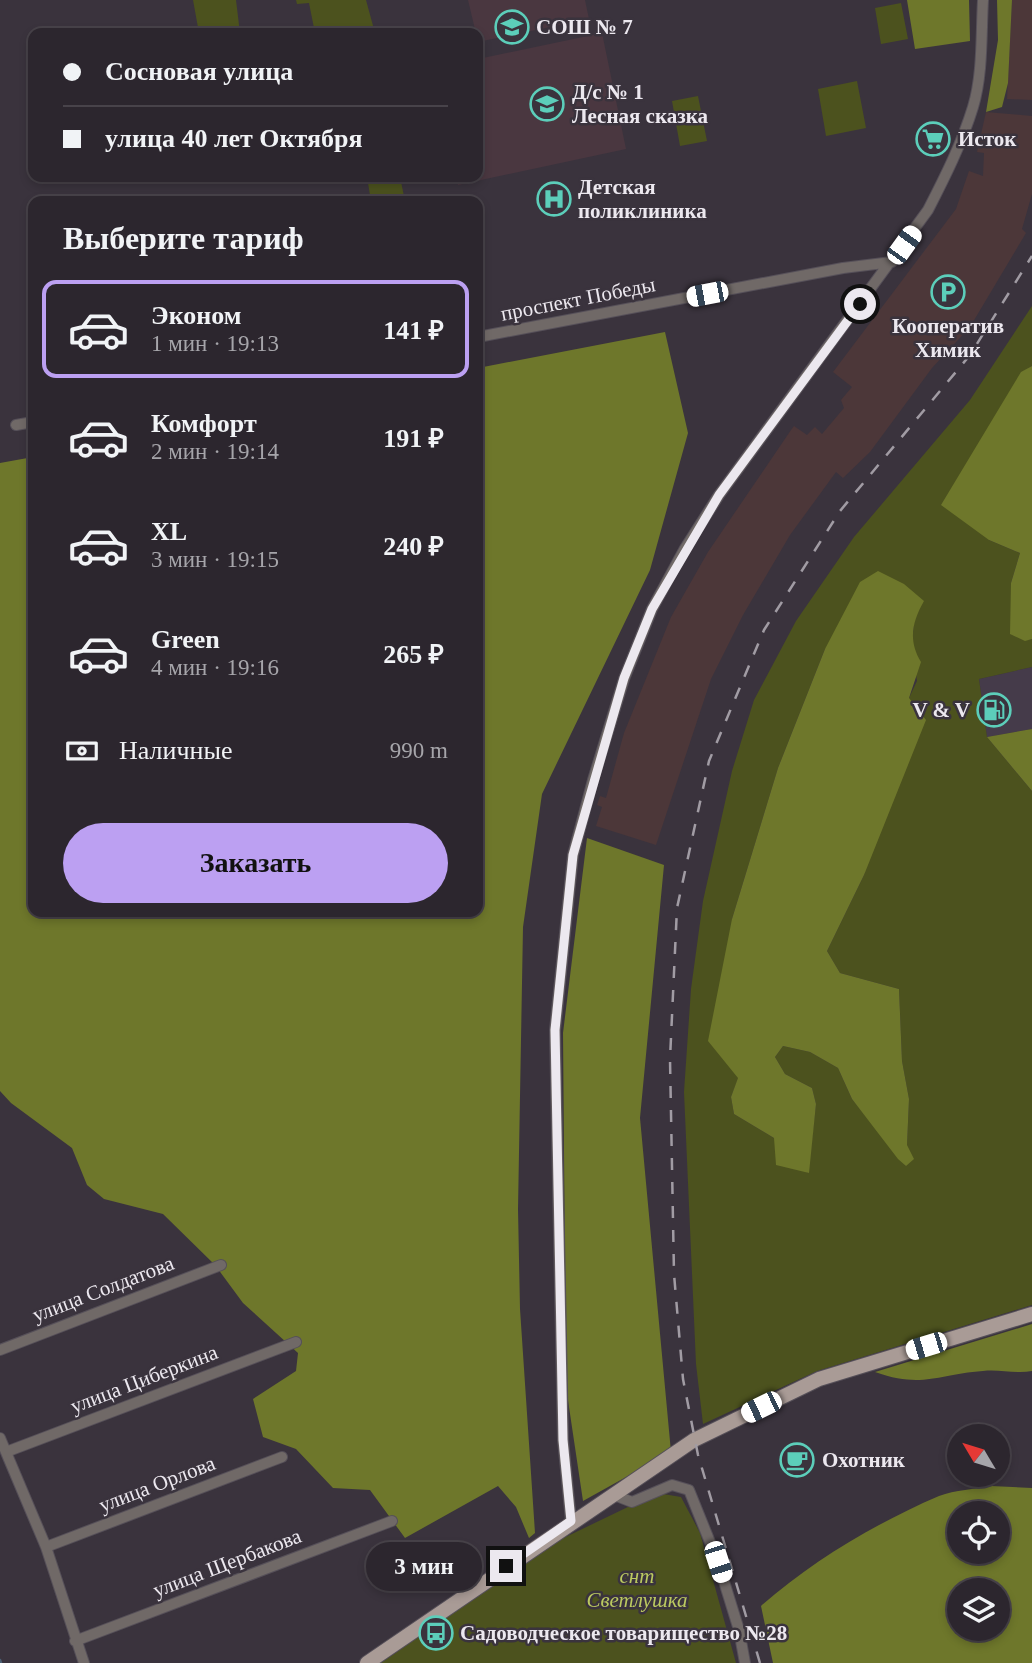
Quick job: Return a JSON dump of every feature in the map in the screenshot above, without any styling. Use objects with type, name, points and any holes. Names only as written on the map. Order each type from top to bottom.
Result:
[{"type":"main road","points":[[367,1663],[571,1521],[694,1440],[819,1379],[1032,1314]]},
{"type":"street","points":[[571,1521],[563,1440],[555,1030],[576,843],[624,678],[652,609],[719,495],[928,211],[953,162],[974,104],[981,48],[982,0]]},
{"type":"street","name":"проспект Победы","points":[[483,336],[843,268],[892,262]]},
{"type":"street","points":[[16,425],[28,423]]},
{"type":"street","name":"улица Солдатова","points":[[0,1350],[221,1265]]},
{"type":"street","name":"улица Циберкина","points":[[6,1452],[296,1342]]},
{"type":"street","points":[[0,1438],[46,1547],[84,1663]]},
{"type":"street","name":"улица Орлова","points":[[46,1547],[282,1457]]},
{"type":"street","points":[[614,1494],[632,1503],[672,1485],[689,1490],[718,1562],[739,1630],[745,1663]]},
{"type":"street","name":"улица Щербакова","points":[[75,1641],[392,1521]]},
{"type":"shaded area","name":"СОШ № 7","points":[[468,0],[585,0],[589,19],[483,41],[483,28],[475,28]]},
{"type":"shaded area","points":[[1012,0],[1032,0],[1032,100],[1007,99]]},
{"type":"shaded area","name":"Д/с № 1 Лесная сказка","points":[[602,33],[626,149],[483,180],[483,58]]},
{"type":"shaded area","points":[[986,112],[1032,116],[1032,194],[1022,229],[1026,233],[970,327],[932,368],[870,452],[843,478],[836,472],[790,535],[743,615],[711,679],[656,845],[596,826],[602,807],[597,805],[600,796],[606,798],[624,733],[671,617],[708,552],[794,426],[807,435],[815,427],[822,434],[844,408],[841,400],[852,387],[833,372],[956,209],[969,171],[983,176],[984,153],[977,152]]},
{"type":"shaded area","points":[[1032,667],[1032,729],[987,737],[979,679]]},
{"type":"green space","points":[[193,0],[236,0],[239,28],[198,28]]},
{"type":"green space","points":[[296,0],[366,0],[374,28],[314,28],[309,3],[297,4]]},
{"type":"green space","points":[[907,0],[969,0],[970,41],[915,49]]},
{"type":"green space","points":[[997,0],[1012,0],[1008,83],[1002,107],[986,112],[998,40]]},
{"type":"green space","points":[[901,3],[908,39],[881,44],[875,8]]},
{"type":"green space","points":[[857,81],[866,128],[826,136],[818,89]]},
{"type":"green space","points":[[698,96],[707,141],[680,146],[672,101]]},
{"type":"green space","points":[[368,182],[401,182],[404,196],[370,196]]},
{"type":"green space","points":[[1032,306],[1032,366],[1021,373],[989,540],[1020,553],[1011,583],[1025,640],[1032,639],[1032,667],[979,679],[987,737],[1032,791],[1032,1305],[817,1371],[703,1424],[696,1364],[684,1092],[691,989],[703,901],[732,771],[754,700],[796,621],[854,537],[970,400]],"holes":[[[914,618],[912,648],[917,681],[909,698],[864,875],[827,951],[840,973],[899,989],[902,1061],[909,1099],[906,1166],[852,1099],[838,1068],[810,1052],[783,1046],[775,1057],[785,1074],[812,1088],[816,1104],[808,1173],[774,1138],[734,1114],[731,1097],[738,1079],[732,919],[778,768],[825,649]]]},
{"type":"green space","points":[[665,332],[688,433],[650,570],[542,794],[523,927],[518,1209],[520,1309],[535,1533],[529,1538],[516,1507],[498,1486],[405,1538],[370,1490],[333,1488],[296,1449],[263,1437],[253,1399],[296,1371],[298,1353],[243,1303],[215,1265],[163,1214],[104,1199],[87,1185],[72,1148],[11,1103],[0,1091],[0,463],[28,458],[28,917],[483,917],[483,367]]},
{"type":"green space","points":[[1032,366],[1032,639],[1025,641],[1010,634],[1011,583],[1020,553],[989,540],[941,505],[1021,372]]},
{"type":"green space","points":[[878,571],[904,584],[924,601],[913,632],[914,647],[921,662],[909,698],[926,720],[864,875],[827,951],[840,973],[899,989],[902,1061],[909,1099],[907,1145],[914,1159],[906,1166],[898,1159],[852,1099],[838,1068],[810,1052],[783,1046],[775,1057],[785,1074],[812,1088],[816,1104],[809,1173],[776,1165],[774,1138],[734,1114],[731,1097],[738,1078],[708,1041],[732,919],[778,768],[825,649],[860,582]]},
{"type":"green space","points":[[1032,729],[1032,791],[987,737]]},
{"type":"green space","points":[[587,838],[664,865],[640,1118],[671,1452],[583,1501],[566,1387],[563,1033]]},
{"type":"green space","points":[[1032,1324],[1032,1371],[983,1371],[918,1380],[875,1372]]},
{"type":"green space","points":[[978,1488],[1032,1488],[1032,1663],[773,1663],[761,1606],[801,1574],[846,1544],[892,1518],[939,1496]]},
{"type":"green space","name":"снт Светлушка","points":[[657,1493],[681,1497],[700,1533],[736,1663],[381,1663],[549,1545]]},
{"type":"railway","points":[[760,1663],[698,1455],[683,1379],[674,1274],[670,1059],[677,908],[709,761],[764,630],[840,511],[970,355],[1032,256]]},
{"type":"place","name":"СОШ № 7","points":[[512,27]]},
{"type":"place","name":"Д/с № 1 Лесная сказка","points":[[547,104]]},
{"type":"place","name":"Исток","points":[[933,139]]},
{"type":"place","name":"Детская поликлиника","points":[[554,199]]},
{"type":"place","name":"Кооператив Химик","points":[[948,292]]},
{"type":"place","name":"V & V","points":[[994,710]]},
{"type":"place","name":"Охотник","points":[[797,1460]]},
{"type":"place","name":"Садоводческое товарищество №28","points":[[436,1633]]},
{"type":"route","points":[[506,1566],[571,1521],[563,1440],[555,1030],[573,855],[593,780],[624,678],[652,609],[684,550],[719,495],[860,304]]}]
